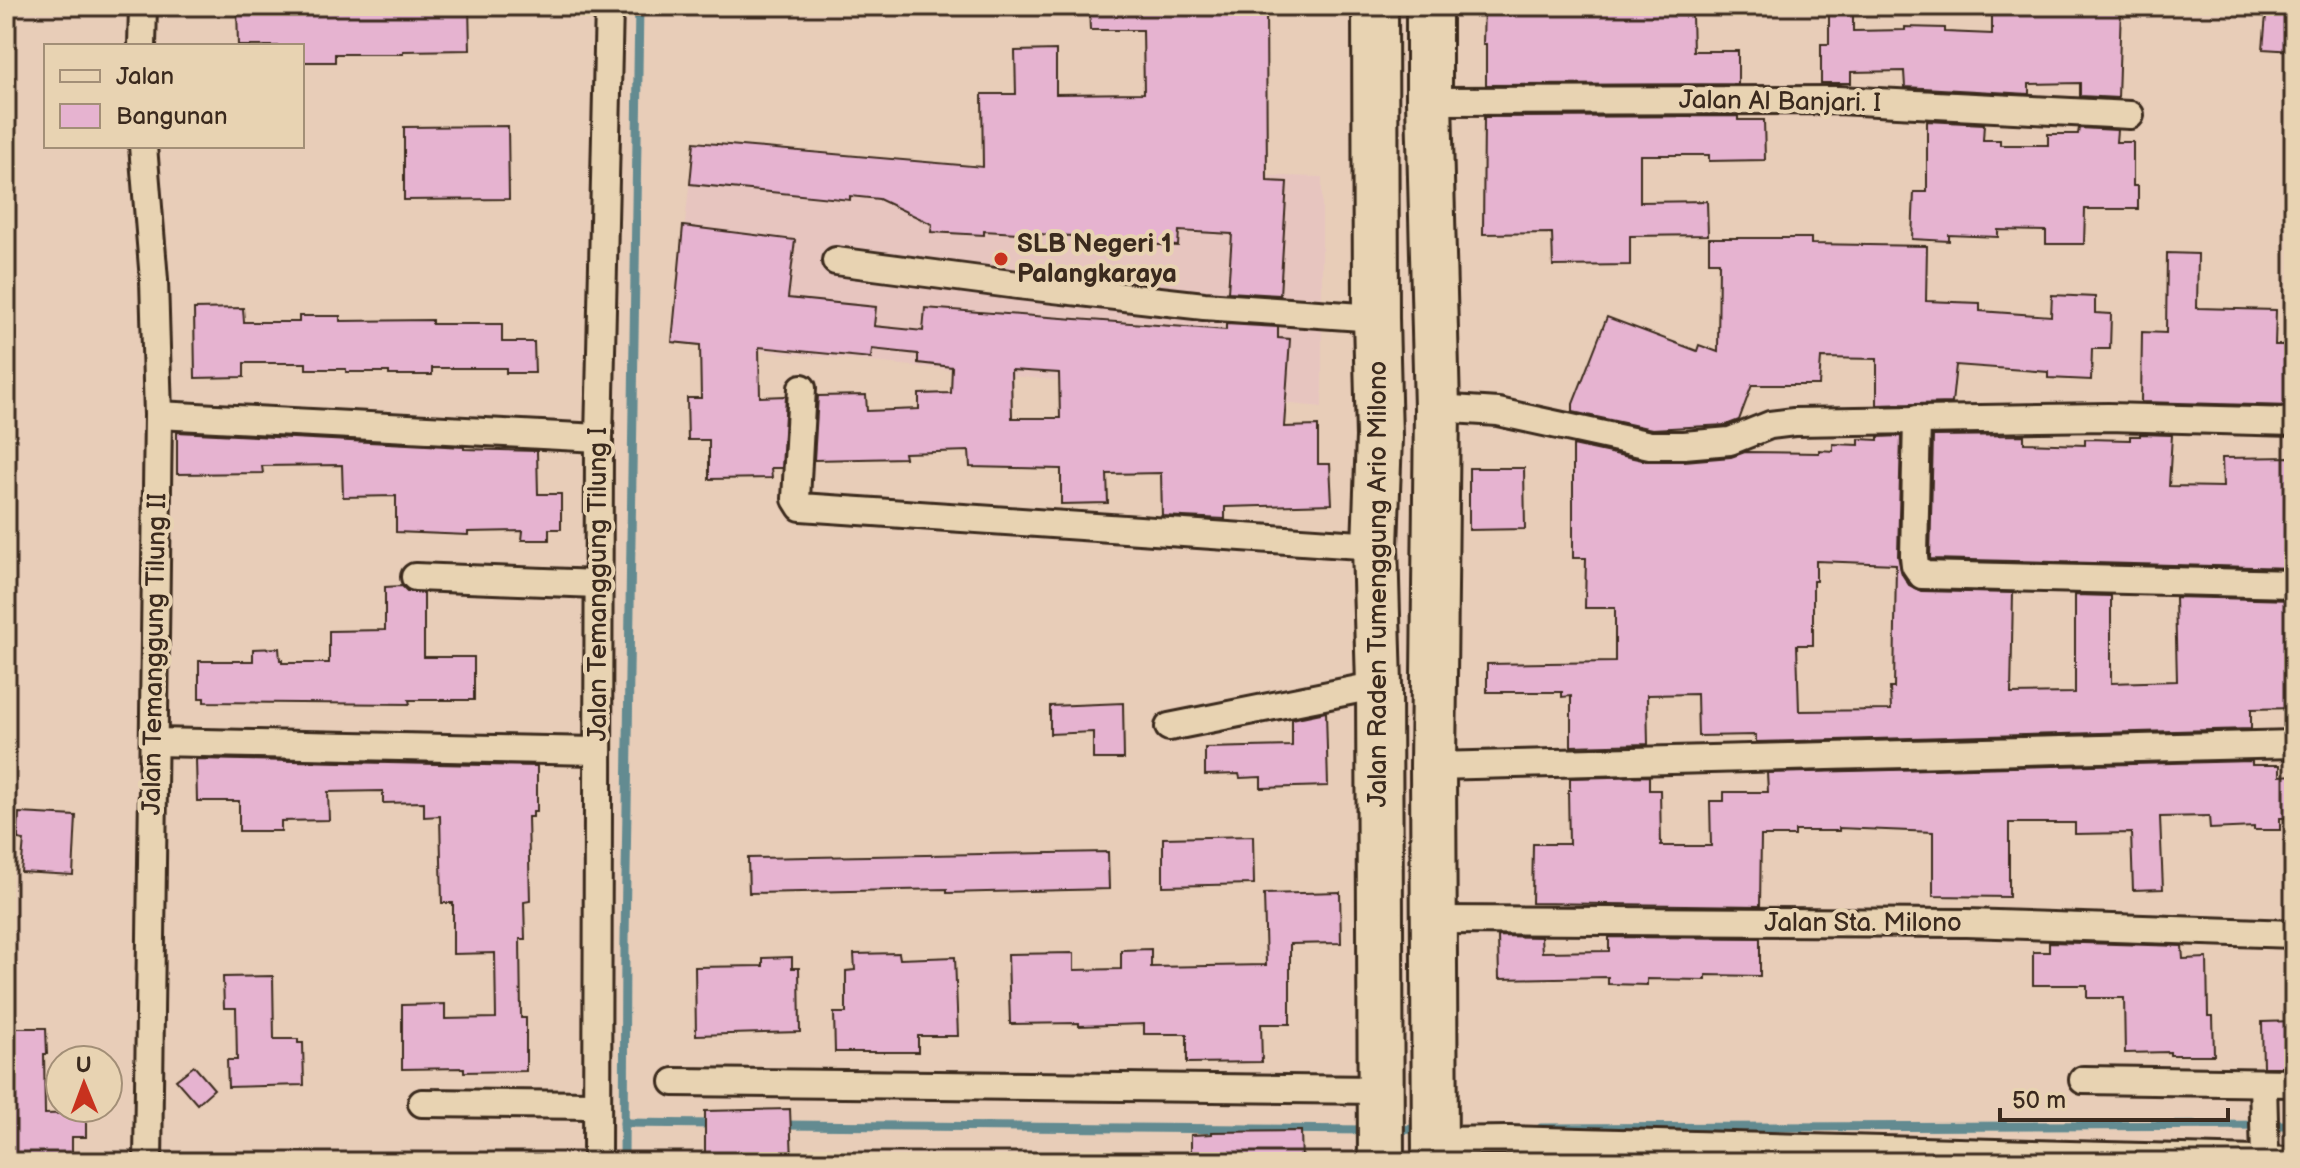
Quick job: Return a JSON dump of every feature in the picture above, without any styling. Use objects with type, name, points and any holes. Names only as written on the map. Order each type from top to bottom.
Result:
[{"type":"highway","name":"Jalan Raden Tumenggung Ario Milono","points":[[1375,6],[1379,437],[1375,546],[1379,685],[1381,1150]]},
{"type":"highway","points":[[1429,6],[1437,408],[1433,766],[1435,1132]]},
{"type":"highway","points":[[1381,1027],[1434,1027]]},
{"type":"street","points":[[142,44],[143,6]]},
{"type":"street","name":"Jalan Temanggung Tilung I","points":[[597,1162],[599,438],[609,6]]},
{"type":"street","name":"Jalan Al Banjari. I","points":[[1429,101],[1838,100],[2130,115]]},
{"type":"street","name":"Jalan Temanggung Tilung II","points":[[143,148],[154,280],[158,415],[148,1162]]},
{"type":"street","points":[[836,261],[1204,306],[1376,318]]},
{"type":"street","points":[[802,388],[796,499],[801,507],[1375,546]]},
{"type":"street","points":[[1437,408],[1498,412],[1641,443],[1673,445],[1730,441],[1782,423],[2108,417],[2294,422]]},
{"type":"street","points":[[158,415],[599,438]]},
{"type":"street","points":[[1917,419],[1914,556],[1915,565],[1922,575],[2294,584]]},
{"type":"street","points":[[415,577],[598,584]]},
{"type":"street","points":[[1169,727],[1379,685]]},
{"type":"street","points":[[154,742],[597,751]]},
{"type":"street","points":[[1433,766],[2294,744]]},
{"type":"street","name":"Jalan Sta. Milono","points":[[1433,920],[1966,923],[2294,934]]},
{"type":"street","points":[[2083,1080],[2263,1092],[2294,1083]]},
{"type":"street","points":[[674,1082],[1381,1091]]},
{"type":"street","points":[[2263,1092],[2265,1160]]},
{"type":"street","points":[[422,1103],[597,1105]]},
{"type":"street","points":[[1435,1132],[1509,1140],[2294,1161]]},
{"type":"shaded area","name":"SLB Negeri 1 Palangkaraya","points":[[694,142],[973,168],[1322,177],[1322,407],[672,342]]},
{"type":"building","points":[[237,6],[469,6],[470,50],[335,54],[335,62],[304,62],[304,44],[238,44]]},
{"type":"building","points":[[1089,6],[1266,6],[1267,181],[1287,182],[1280,295],[1228,292],[1232,234],[1179,231],[1178,246],[984,231],[984,235],[931,232],[932,224],[879,199],[850,196],[850,200],[690,184],[694,142],[983,167],[982,94],[1016,94],[1015,51],[1056,50],[1056,94],[1144,93],[1143,30],[1090,30]]},
{"type":"building","points":[[1484,6],[1675,6],[1675,16],[1692,16],[1693,51],[1738,51],[1738,84],[1486,85]]},
{"type":"building","points":[[1829,6],[1853,6],[1853,31],[1905,30],[1905,27],[1992,34],[1992,6],[2121,6],[2118,98],[2080,96],[2080,83],[2029,84],[2029,94],[1905,87],[1904,71],[1851,72],[1851,83],[1821,83],[1821,44],[1829,44]]},
{"type":"building","points":[[2266,15],[2294,16],[2294,51],[2263,49]]},
{"type":"building","points":[[1738,116],[1738,120],[1764,120],[1765,160],[1709,161],[1709,155],[1640,155],[1640,202],[1707,201],[1708,235],[1630,236],[1630,265],[1553,266],[1552,233],[1483,234],[1484,117]]},
{"type":"building","points":[[1927,121],[1984,124],[1983,140],[2000,140],[2000,145],[2048,145],[2048,134],[2078,134],[2079,128],[2117,130],[2116,142],[2133,142],[2133,186],[2138,186],[2138,209],[2085,209],[2084,244],[2046,244],[2046,231],[1998,230],[1998,237],[1949,235],[1949,241],[1912,239],[1914,192],[1927,192]]},
{"type":"building","points":[[508,126],[509,199],[404,200],[404,127]]},
{"type":"building","points":[[683,226],[795,240],[788,298],[876,307],[874,326],[923,331],[925,308],[1226,330],[1226,324],[1278,327],[1278,338],[1290,339],[1284,427],[1318,426],[1318,464],[1330,464],[1332,504],[1225,507],[1225,519],[1162,516],[1161,473],[1107,474],[1108,503],[1061,504],[1061,469],[970,467],[969,451],[904,453],[905,458],[814,460],[818,396],[866,395],[867,411],[919,409],[919,394],[951,393],[952,367],[918,363],[918,354],[872,349],[871,358],[759,347],[760,397],[786,396],[782,468],[771,468],[772,478],[709,479],[709,440],[688,440],[687,398],[701,398],[700,345],[672,342]],"holes":[[[1011,370],[1059,373],[1060,418],[1012,418]]]},
{"type":"building","points":[[1709,238],[1811,238],[1811,244],[1927,246],[1926,301],[1980,303],[1980,311],[2051,316],[2052,295],[2095,297],[2095,313],[2111,314],[2110,349],[2092,349],[2091,380],[2048,378],[2048,372],[1956,365],[1952,403],[1877,405],[1877,359],[1821,358],[1819,385],[1752,385],[1739,420],[1726,425],[1652,429],[1573,412],[1573,404],[1607,317],[1697,351],[1699,345],[1718,352],[1719,262],[1709,262]]},
{"type":"building","points":[[2167,253],[2198,254],[2197,308],[2276,310],[2275,345],[2292,345],[2292,406],[2141,402],[2142,332],[2166,333]]},
{"type":"building","points":[[243,308],[244,322],[299,322],[299,316],[340,316],[340,321],[432,320],[432,324],[502,324],[502,342],[534,342],[535,373],[506,373],[506,368],[432,368],[432,375],[389,375],[389,372],[306,369],[306,363],[244,363],[244,377],[195,378],[194,309]]},
{"type":"building","points":[[177,432],[537,451],[538,494],[561,494],[561,529],[549,529],[549,540],[522,540],[523,531],[468,532],[468,535],[396,532],[396,496],[343,497],[342,465],[262,466],[263,473],[177,474]]},
{"type":"building","points":[[2024,435],[2024,443],[2085,445],[2085,439],[2130,440],[2130,436],[2172,435],[2169,486],[2223,487],[2222,458],[2294,457],[2294,568],[1930,559],[1933,436]]},
{"type":"building","points":[[1901,436],[1898,556],[1902,574],[1909,585],[1921,591],[2013,593],[2011,694],[2075,693],[2075,595],[2111,596],[2111,683],[2177,681],[2175,597],[2293,600],[2294,708],[2251,709],[2251,729],[1756,742],[1756,735],[1698,736],[1697,694],[1647,695],[1648,744],[1571,746],[1571,696],[1562,697],[1562,692],[1487,692],[1487,664],[1615,662],[1615,608],[1585,608],[1586,558],[1573,558],[1573,445],[1647,461],[1684,461],[1731,457],[1745,452],[1819,453],[1819,450],[1833,451],[1833,444],[1859,445],[1859,439],[1878,440],[1878,437]],"holes":[[[1816,561],[1896,564],[1891,710],[1799,711],[1797,645],[1813,645]]]},
{"type":"building","points":[[1469,468],[1524,468],[1525,529],[1469,530]]},
{"type":"building","points":[[402,586],[407,591],[424,593],[424,657],[474,657],[474,700],[409,700],[410,704],[204,702],[204,698],[199,698],[199,661],[253,661],[253,649],[279,648],[282,663],[329,663],[329,631],[385,630],[385,587]]},
{"type":"building","points":[[1123,703],[1124,759],[1093,759],[1093,732],[1050,734],[1050,706]]},
{"type":"building","points":[[1326,712],[1328,786],[1261,788],[1261,777],[1205,775],[1205,748],[1292,746],[1292,719]]},
{"type":"building","points":[[196,759],[537,766],[537,811],[533,811],[533,817],[528,817],[530,901],[524,902],[525,939],[520,939],[521,1018],[526,1018],[526,1071],[402,1069],[402,1005],[445,1004],[445,1019],[496,1018],[495,953],[453,954],[453,903],[442,903],[440,816],[424,817],[424,802],[383,803],[383,791],[328,792],[329,820],[281,821],[281,831],[239,831],[239,801],[197,801]]},
{"type":"building","points":[[2252,761],[2252,765],[2280,765],[2280,776],[2294,775],[2294,818],[2280,818],[2280,830],[2254,830],[2254,827],[2210,829],[2209,816],[2160,817],[2163,889],[2133,890],[2131,833],[2075,834],[2075,823],[2009,823],[2009,897],[1933,896],[1933,832],[1839,828],[1839,831],[1795,831],[1795,836],[1761,836],[1760,906],[1532,903],[1533,844],[1569,844],[1570,778],[1649,776],[1649,790],[1660,790],[1661,846],[1711,846],[1710,801],[1724,801],[1724,792],[1768,792],[1767,773]]},
{"type":"building","points":[[19,813],[76,816],[73,875],[21,872],[24,840],[18,839]]},
{"type":"building","points":[[1253,836],[1254,884],[1163,886],[1163,838]]},
{"type":"building","points":[[1108,852],[1109,889],[749,893],[748,858]]},
{"type":"building","points":[[1340,892],[1341,943],[1290,944],[1290,1024],[1261,1024],[1262,1062],[1187,1063],[1187,1034],[1144,1034],[1144,1024],[1010,1024],[1008,954],[1074,953],[1074,970],[1121,969],[1121,950],[1151,949],[1151,967],[1266,965],[1264,894]]},
{"type":"building","points":[[1498,936],[1541,937],[1542,952],[1609,951],[1609,937],[1760,938],[1760,976],[1706,975],[1706,980],[1647,979],[1647,985],[1608,984],[1608,977],[1499,979]]},
{"type":"building","points":[[2049,942],[2182,946],[2183,959],[2207,958],[2208,1016],[2213,1016],[2214,1055],[2125,1053],[2124,998],[2087,998],[2087,985],[2033,985],[2033,952],[2049,952]]},
{"type":"building","points":[[899,953],[900,959],[955,957],[958,1036],[918,1036],[918,1052],[835,1052],[834,1013],[846,1013],[846,971],[855,970],[854,954]]},
{"type":"building","points":[[792,957],[792,968],[799,968],[800,1032],[696,1035],[695,967],[763,966],[763,958]]},
{"type":"building","points":[[273,976],[274,1039],[298,1039],[298,1043],[303,1043],[304,1085],[228,1087],[227,1060],[237,1060],[236,1008],[224,1008],[223,977]]},
{"type":"building","points":[[2294,1021],[2294,1067],[2263,1067],[2262,1022]]},
{"type":"building","points":[[13,1028],[46,1028],[44,1124],[86,1124],[86,1137],[72,1137],[72,1162],[6,1160],[6,1053],[13,1053]]},
{"type":"building","points":[[194,1066],[214,1089],[197,1104],[176,1080]]},
{"type":"building","points":[[790,1109],[792,1162],[705,1162],[705,1111]]},
{"type":"building","points":[[1301,1131],[1302,1162],[1191,1162],[1191,1135]]},
{"type":"waterway","points":[[624,1162],[639,6]]},
{"type":"waterway","points":[[624,1123],[717,1124]]},
{"type":"waterway","points":[[780,1125],[1369,1130]]},
{"type":"waterway","points":[[1541,1128],[2294,1125]]},
{"type":"waterway","points":[[1392,1130],[1415,1129]]},
{"type":"place","name":"SLB Negeri 1 Palangkaraya","points":[[1001,259]]}]
